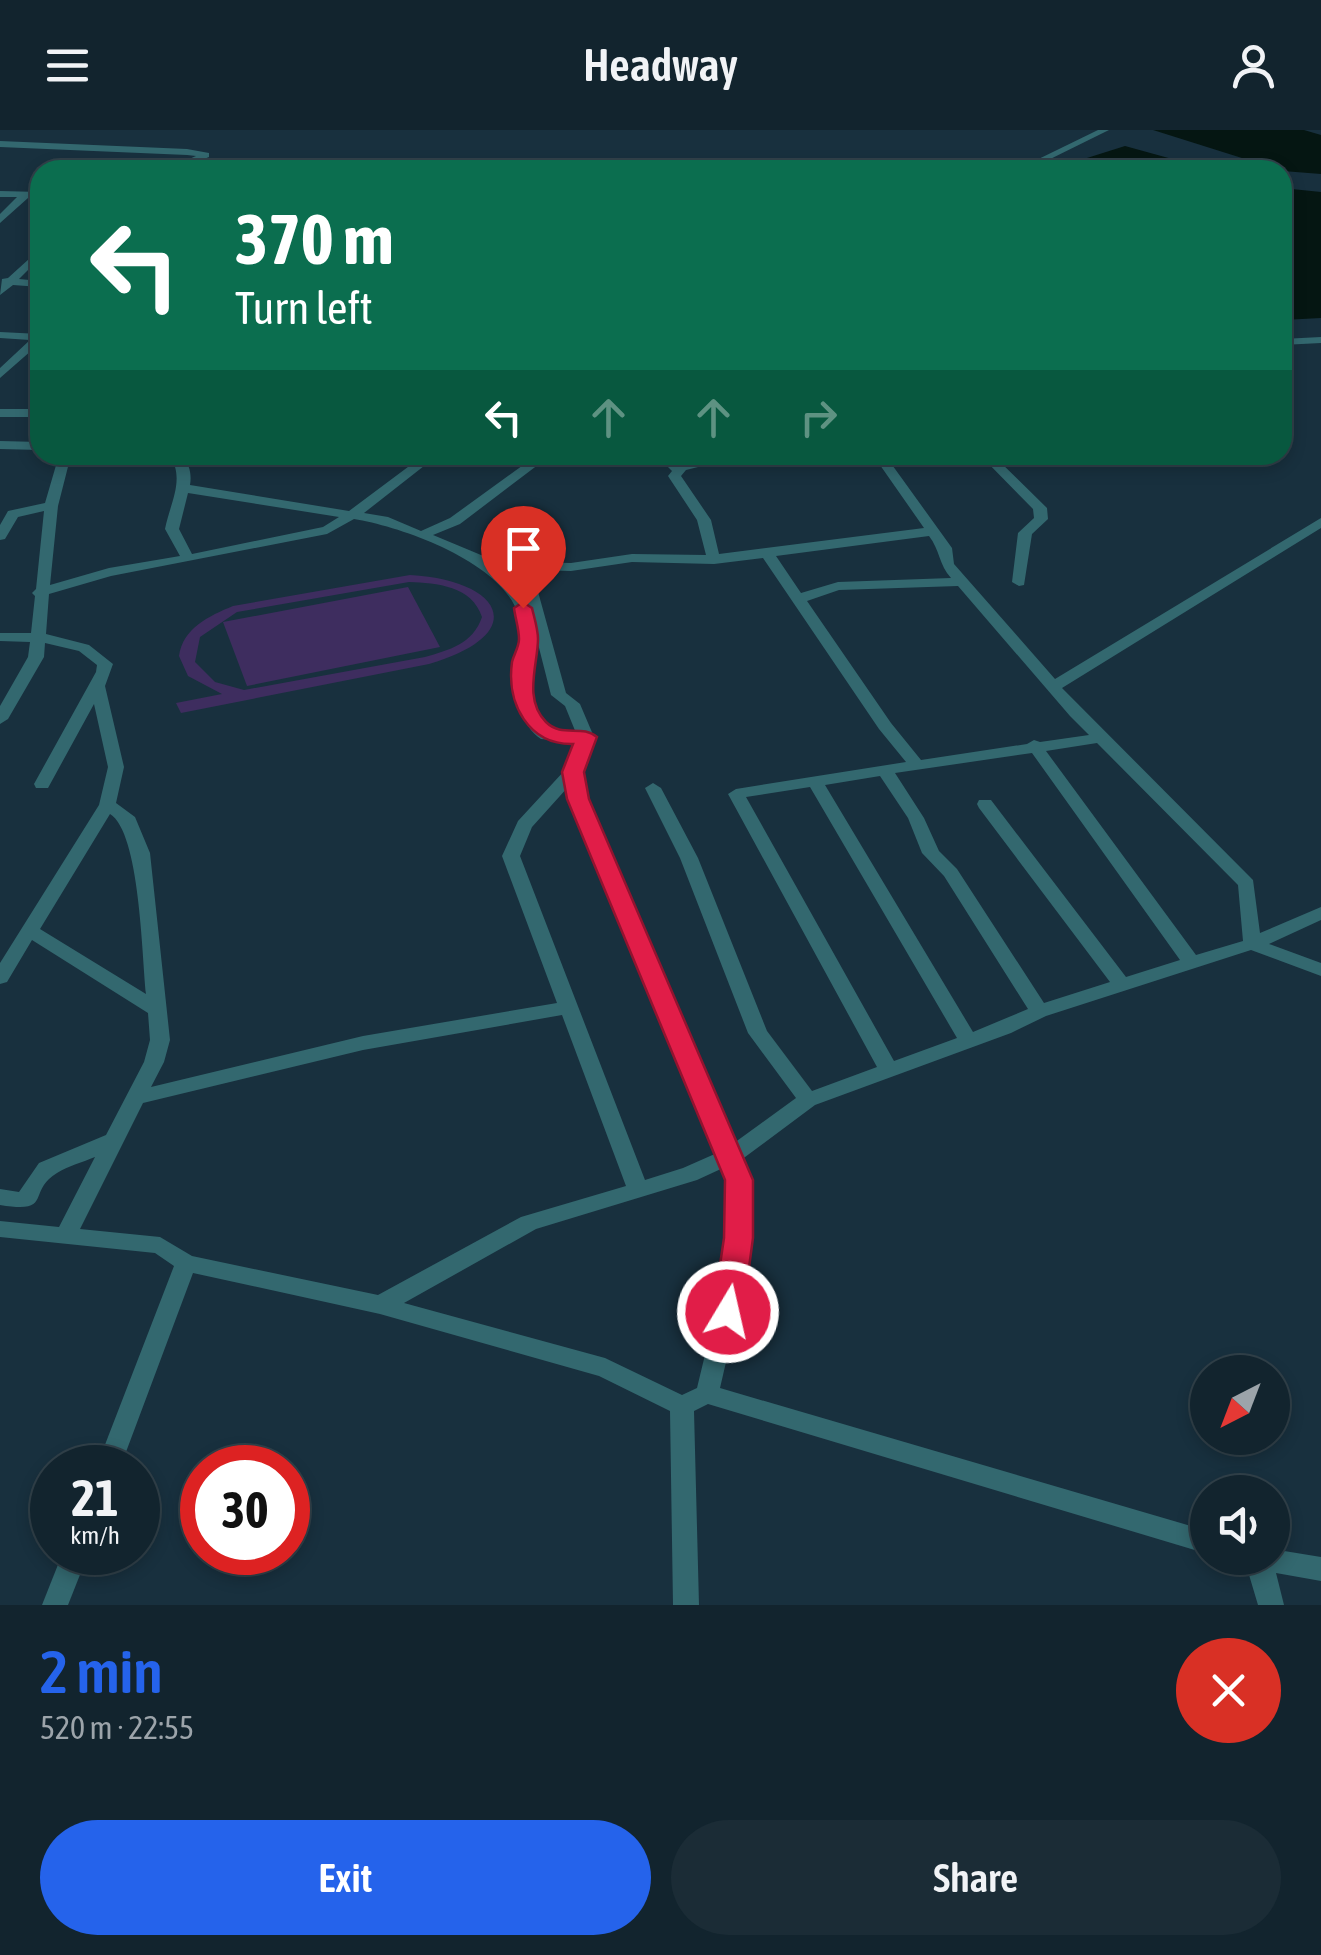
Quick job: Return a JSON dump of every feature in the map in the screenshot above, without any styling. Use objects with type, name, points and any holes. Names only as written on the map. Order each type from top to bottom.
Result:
[{"type":"street","points":[[1041,160],[1105,130]]},
{"type":"street","points":[[0,144],[206,156],[195,160]]},
{"type":"street","points":[[0,194],[30,194]]},
{"type":"street","points":[[0,220],[25,194]]},
{"type":"street","points":[[0,292],[5,282],[30,261]]},
{"type":"street","points":[[5,282],[30,283]]},
{"type":"street","points":[[0,336],[30,337]]},
{"type":"street","points":[[1292,341],[1321,340]]},
{"type":"street","points":[[0,377],[30,347]]},
{"type":"street","points":[[0,413],[30,414]]},
{"type":"street","points":[[0,445],[30,446]]},
{"type":"street","points":[[0,719],[36,657],[40,638],[39,592],[51,506],[62,465]]},
{"type":"street","points":[[183,465],[184,488],[172,529],[188,559]]},
{"type":"street","points":[[39,592],[109,572],[320,532],[354,514],[419,465]]},
{"type":"street","points":[[422,536],[454,521],[531,465]]},
{"type":"street","points":[[673,465],[679,471]]},
{"type":"street","points":[[702,465],[674,476],[704,520],[714,560]]},
{"type":"street","points":[[885,465],[946,548],[946,566],[1101,738],[1247,884],[1252,944]]},
{"type":"street","points":[[996,465],[1040,508],[1041,518],[1025,534],[1018,582]]},
{"type":"street","points":[[184,488],[354,514],[422,536],[478,560],[514,589],[523,608],[529,640],[522,664],[524,694],[535,724],[556,738],[586,737]]},
{"type":"street","points":[[0,536],[13,514],[51,506]]},
{"type":"street","points":[[1054,688],[1321,522]]},
{"type":"street","points":[[478,560],[571,567],[632,558],[714,560],[934,531]]},
{"type":"street","points":[[767,553],[886,726],[917,764]]},
{"type":"street","points":[[524,566],[560,695],[572,704],[586,737],[573,772],[524,824],[511,848],[567,1008],[638,1190]]},
{"type":"street","points":[[800,598],[838,586],[962,582]]},
{"type":"street","points":[[0,638],[40,638],[98,654],[107,673],[72,720],[42,784]]},
{"type":"street","points":[[0,978],[107,805],[116,767],[98,689]]},
{"type":"street","points":[[889,1070],[736,794],[1034,745],[1101,738]]},
{"type":"street","points":[[1034,745],[1064,794],[1192,963]]},
{"type":"street","points":[[885,771],[916,818],[930,853],[951,873],[1039,1011]]},
{"type":"street","points":[[573,772],[589,828],[731,1156],[740,1197],[734,1280],[707,1394]]},
{"type":"street","points":[[816,782],[969,1041]]},
{"type":"street","points":[[653,788],[689,858],[758,1033],[808,1100]]},
{"type":"street","points":[[985,804],[1122,985]]},
{"type":"street","points":[[67,1232],[160,1040],[137,833],[127,817],[107,805]]},
{"type":"street","points":[[380,1306],[529,1224],[731,1156],[808,1100],[1039,1011],[1252,944],[1321,913]]},
{"type":"street","points":[[29,930],[157,1010]]},
{"type":"street","points":[[1252,944],[1321,970]]},
{"type":"street","points":[[134,1098],[324,1051],[567,1008]]},
{"type":"street","points":[[0,1197],[24,1201],[46,1169],[114,1140]]},
{"type":"street","points":[[0,1229],[67,1232],[160,1245],[186,1263],[380,1306],[606,1368],[682,1406]]},
{"type":"street","points":[[117,1445],[186,1263]]},
{"type":"street","points":[[682,1406],[707,1394],[1190,1538]]},
{"type":"street","points":[[682,1406],[686,1605]]},
{"type":"street","points":[[1290,1561],[1318,1563]]},
{"type":"street","points":[[55,1605],[67,1575]]},
{"type":"street","points":[[1263,1575],[1271,1605]]},
{"type":"shaded area","points":[[1153,130],[1304,130],[1321,135],[1321,174],[1292,172],[1292,160],[1248,160]]},
{"type":"shaded area","points":[[1125,146],[1176,160],[1081,160]]},
{"type":"shaded area","points":[[1292,189],[1321,192],[1321,318],[1292,320]]},
{"type":"shaded area","points":[[410,575],[441,579],[483,597],[493,610],[493,624],[483,638],[429,664],[181,713],[176,703],[222,694],[188,676],[179,656],[181,646],[198,624],[233,606]],"holes":[[[409,582],[442,585],[470,599],[482,617],[473,634],[451,648],[425,657],[244,690],[215,682],[195,662],[200,637],[237,612]]]},
{"type":"shaded area","points":[[408,587],[440,647],[247,686],[223,622]]},
{"type":"route","points":[[523,608],[529,640],[522,664],[524,694],[535,724],[540,732],[556,738],[586,737],[573,772],[578,799],[739,1180],[738,1238],[728,1312]]}]
